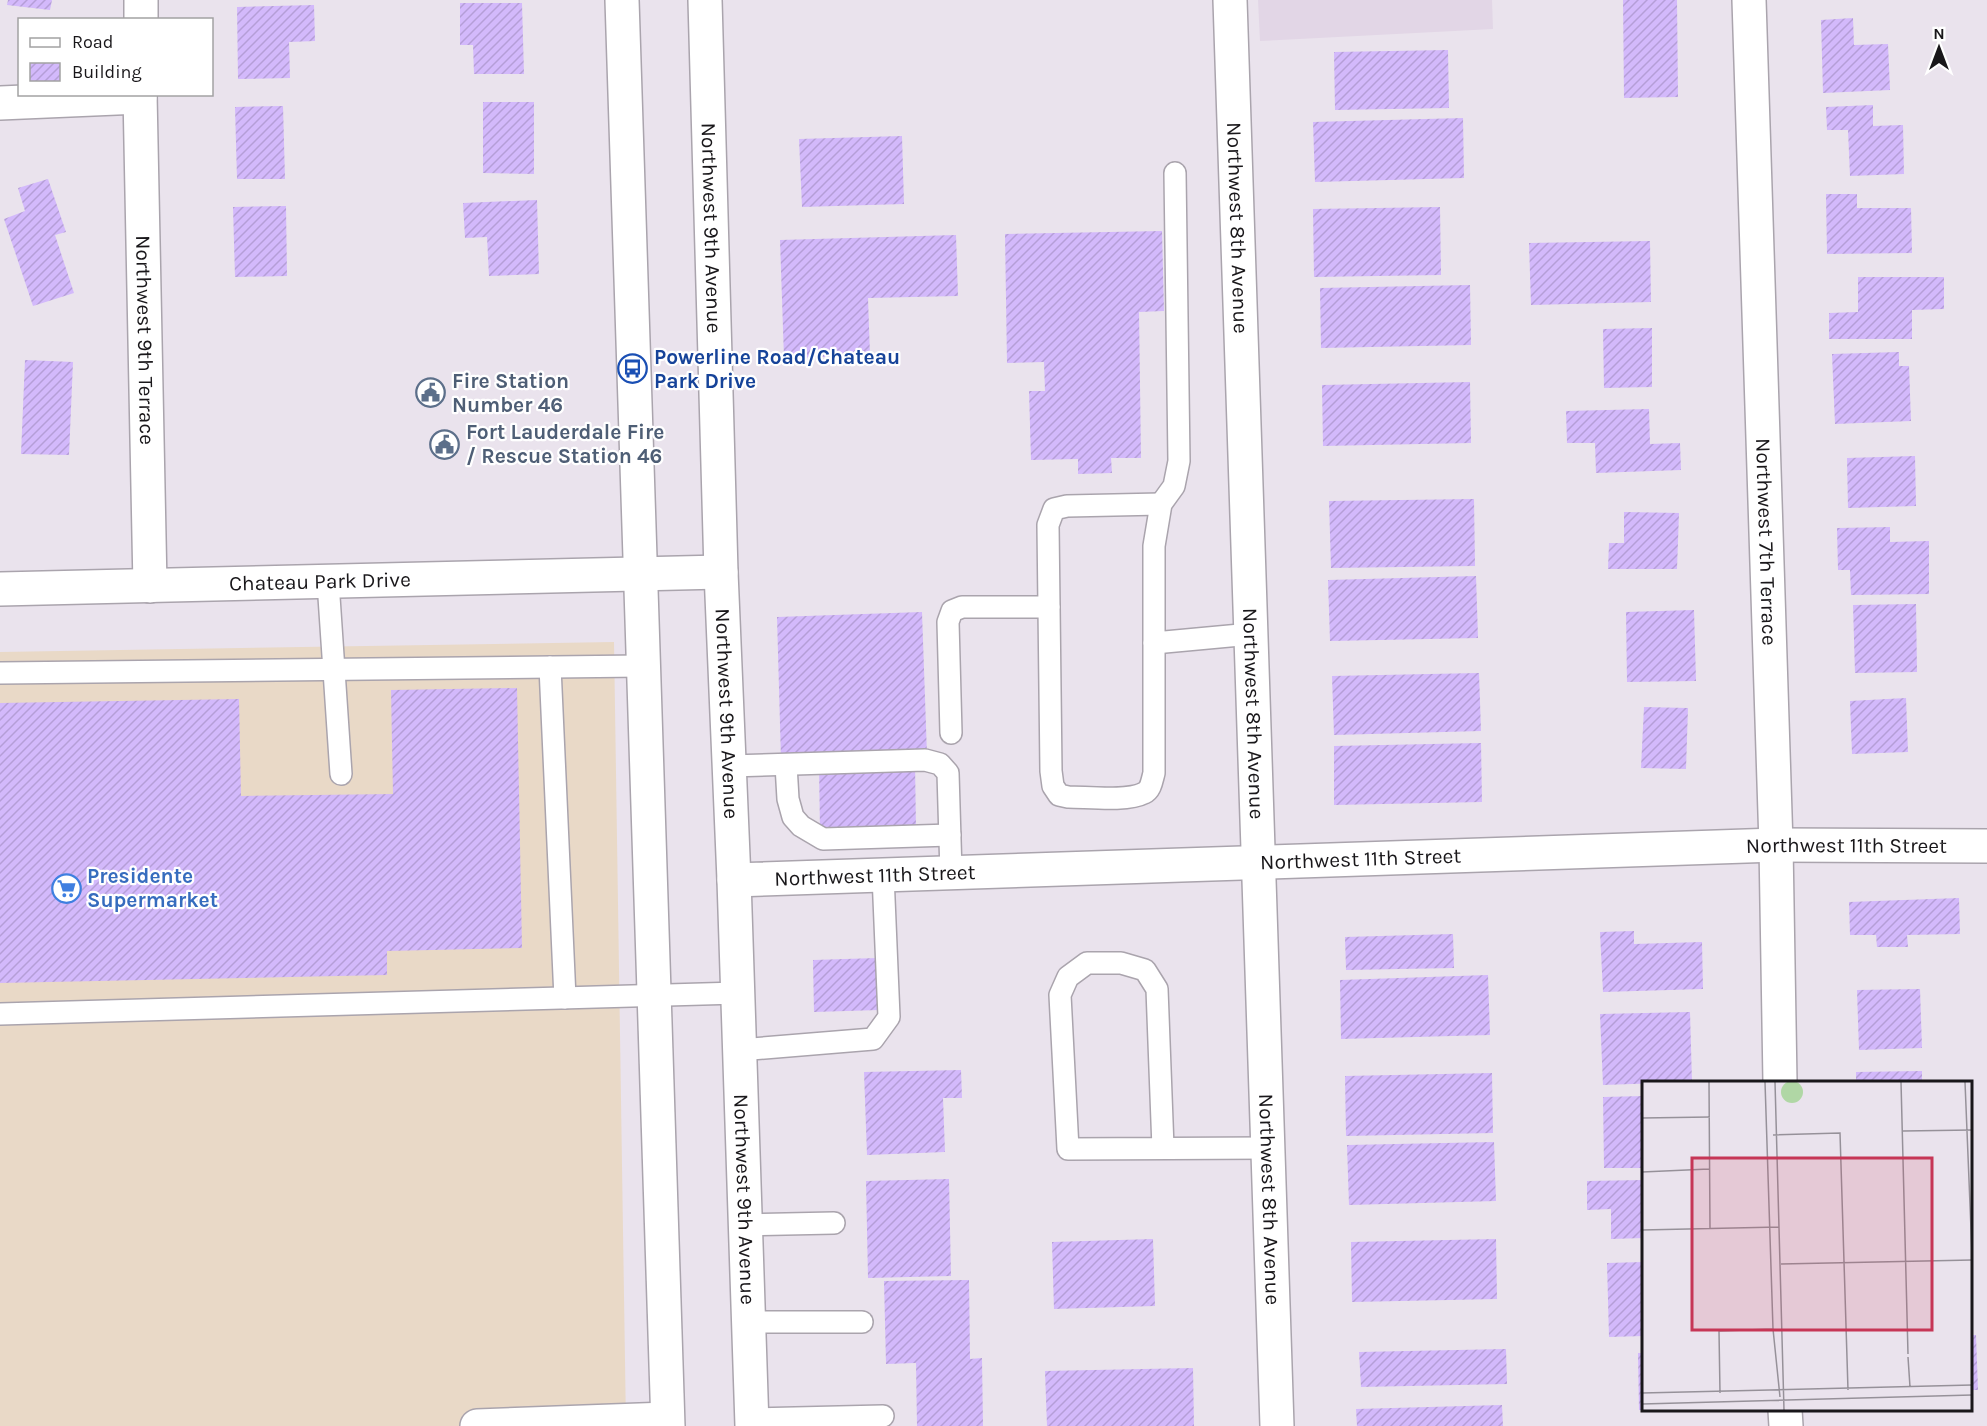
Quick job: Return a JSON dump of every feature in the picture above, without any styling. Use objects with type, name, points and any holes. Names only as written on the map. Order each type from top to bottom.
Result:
[{"type":"street","points":[[141,0],[141,18]]},
{"type":"street","points":[[477,1426],[668,1423],[638,574],[622,0]]},
{"type":"street","name":"Northwest 9th Avenue","points":[[705,0],[721,572],[738,993],[751,1423]]},
{"type":"street","name":"Northwest 8th Avenue","points":[[1230,0],[1276,1426]]},
{"type":"street","name":"Northwest 7th Terrace","points":[[1749,0],[1776,845],[1780,1081]]},
{"type":"street","points":[[0,103],[140,96]]},
{"type":"street","name":"Northwest 9th Terrace","points":[[140,96],[150,586]]},
{"type":"street","name":"Chateau Park Drive","points":[[0,589],[721,572]]},
{"type":"street","name":"Northwest 11th Street","points":[[734,880],[1776,845],[1987,846]]},
{"type":"street","points":[[1785,1411],[1786,1426]]},
{"type":"lane","points":[[1161,504],[1067,506],[1053,509],[1048,525],[1051,771],[1053,786],[1059,795],[1130,797],[1145,793],[1151,785],[1154,773],[1154,546],[1161,504],[1174,486],[1179,461],[1175,173]]},
{"type":"lane","points":[[328,582],[341,774]]},
{"type":"lane","points":[[951,733],[948,622],[952,611],[962,607],[1049,607]]},
{"type":"lane","points":[[1154,643],[1251,634]]},
{"type":"lane","points":[[0,673],[642,666]]},
{"type":"lane","points":[[550,667],[565,998]]},
{"type":"lane","points":[[729,766],[925,760],[940,764],[948,772],[951,873]]},
{"type":"lane","points":[[786,765],[788,799],[794,817],[812,834],[832,840],[950,836]]},
{"type":"lane","points":[[832,840],[834,877]]},
{"type":"lane","points":[[739,1050],[873,1040],[888,1017],[883,875]]},
{"type":"lane","points":[[1163,1148],[1157,989],[1145,970],[1121,963],[1087,963],[1068,976],[1060,995],[1068,1149],[1268,1148]]},
{"type":"lane","points":[[0,1014],[738,993]]},
{"type":"lane","points":[[745,1225],[834,1223]]},
{"type":"lane","points":[[748,1322],[862,1322]]},
{"type":"lane","points":[[751,1423],[883,1416]]},
{"type":"shaded area","points":[[1258,0],[1492,0],[1493,29],[1260,41]]},
{"type":"shaded area","points":[[614,642],[626,1426],[0,1426],[0,652]]},
{"type":"building","points":[[8,0],[52,0],[50,10],[7,5]]},
{"type":"building","points":[[1623,0],[1677,0],[1678,97],[1624,98]]},
{"type":"building","points":[[460,3],[522,3],[524,74],[474,74],[473,45],[460,45]]},
{"type":"building","points":[[314,5],[315,41],[289,42],[290,78],[238,79],[237,7]]},
{"type":"building","points":[[1853,18],[1854,45],[1888,44],[1890,90],[1823,93],[1821,20]]},
{"type":"building","points":[[1448,50],[1449,108],[1335,110],[1334,52]]},
{"type":"building","points":[[483,102],[534,102],[534,174],[483,173]]},
{"type":"building","points":[[1873,105],[1873,126],[1903,125],[1904,174],[1850,176],[1848,130],[1827,130],[1826,107]]},
{"type":"building","points":[[283,106],[285,179],[237,179],[235,107]]},
{"type":"building","points":[[1463,118],[1464,178],[1315,182],[1313,122]]},
{"type":"building","points":[[902,136],[904,204],[802,207],[799,139]]},
{"type":"building","points":[[48,179],[66,232],[55,235],[74,293],[33,306],[4,219],[25,211],[18,188]]},
{"type":"building","points":[[1826,194],[1857,194],[1857,208],[1911,208],[1912,253],[1827,254]]},
{"type":"building","points":[[537,200],[539,274],[489,276],[487,237],[465,238],[463,203]]},
{"type":"building","points":[[286,206],[287,276],[235,277],[233,207]]},
{"type":"building","points":[[1440,207],[1441,275],[1314,277],[1313,209]]},
{"type":"building","points":[[1162,231],[1164,311],[1139,312],[1141,458],[1111,458],[1112,473],[1078,474],[1078,459],[1031,460],[1029,391],[1045,391],[1044,362],[1007,363],[1005,234]]},
{"type":"building","points":[[956,235],[958,296],[868,298],[870,356],[784,358],[780,240]]},
{"type":"building","points":[[1650,241],[1651,302],[1531,305],[1529,243]]},
{"type":"building","points":[[1858,277],[1944,277],[1944,309],[1912,310],[1912,339],[1829,339],[1829,313],[1858,312]]},
{"type":"building","points":[[1470,285],[1471,345],[1321,348],[1320,288]]},
{"type":"building","points":[[1652,328],[1652,387],[1604,388],[1603,329]]},
{"type":"building","points":[[1899,352],[1899,366],[1909,366],[1911,421],[1835,424],[1832,354]]},
{"type":"building","points":[[25,360],[73,362],[69,455],[21,454]]},
{"type":"building","points":[[1470,382],[1471,443],[1323,446],[1322,385]]},
{"type":"building","points":[[1649,409],[1650,444],[1680,443],[1681,470],[1596,473],[1595,443],[1567,443],[1566,411]]},
{"type":"building","points":[[1915,456],[1916,506],[1848,508],[1847,458]]},
{"type":"building","points":[[1474,499],[1475,566],[1331,568],[1329,501]]},
{"type":"building","points":[[1624,512],[1679,513],[1677,569],[1608,569],[1609,543],[1624,543]]},
{"type":"building","points":[[1890,527],[1890,542],[1929,541],[1929,594],[1851,595],[1850,570],[1838,570],[1837,528]]},
{"type":"building","points":[[1476,576],[1478,638],[1330,641],[1328,580]]},
{"type":"building","points":[[1916,604],[1917,672],[1855,673],[1853,605]]},
{"type":"building","points":[[1694,610],[1696,681],[1627,682],[1626,612]]},
{"type":"building","points":[[922,612],[927,755],[781,760],[777,617]]},
{"type":"building","points":[[1479,673],[1481,731],[1334,735],[1332,676]]},
{"type":"building","points":[[517,688],[522,948],[387,951],[387,975],[0,983],[0,703],[239,699],[241,796],[393,794],[391,690]]},
{"type":"building","points":[[1906,698],[1908,752],[1852,754],[1850,701]]},
{"type":"building","points":[[1644,707],[1688,708],[1686,769],[1641,768]]},
{"type":"building","points":[[1481,743],[1482,802],[1334,805],[1334,746]]},
{"type":"building","points":[[915,763],[916,831],[820,832],[819,765]]},
{"type":"building","points":[[1959,898],[1960,934],[1907,935],[1908,947],[1877,947],[1876,935],[1850,935],[1849,902]]},
{"type":"building","points":[[1634,931],[1634,944],[1702,942],[1703,989],[1603,992],[1600,932]]},
{"type":"building","points":[[1453,934],[1454,968],[1346,970],[1345,937]]},
{"type":"building","points":[[877,958],[879,1010],[814,1012],[813,960]]},
{"type":"building","points":[[1488,975],[1490,1035],[1341,1039],[1340,980]]},
{"type":"building","points":[[1920,989],[1922,1048],[1859,1050],[1857,990]]},
{"type":"building","points":[[1690,1012],[1692,1081],[1642,1081],[1642,1084],[1603,1085],[1600,1014]]},
{"type":"building","points":[[961,1070],[962,1098],[943,1098],[945,1152],[867,1155],[864,1072]]},
{"type":"building","points":[[1922,1071],[1922,1081],[1856,1081],[1856,1072]]},
{"type":"building","points":[[1492,1073],[1493,1133],[1346,1136],[1345,1076]]},
{"type":"building","points":[[1642,1096],[1642,1168],[1604,1168],[1603,1097]]},
{"type":"building","points":[[1494,1142],[1496,1201],[1349,1205],[1347,1145]]},
{"type":"building","points":[[949,1179],[951,1276],[868,1278],[866,1181]]},
{"type":"building","points":[[1642,1180],[1642,1238],[1611,1239],[1611,1209],[1587,1210],[1587,1181]]},
{"type":"building","points":[[1153,1239],[1155,1306],[1054,1309],[1052,1242]]},
{"type":"building","points":[[1496,1239],[1497,1299],[1352,1302],[1351,1242]]},
{"type":"building","points":[[1642,1262],[1642,1336],[1609,1337],[1607,1263]]},
{"type":"building","points":[[969,1280],[970,1359],[982,1358],[983,1426],[917,1426],[916,1363],[886,1364],[884,1281]]},
{"type":"building","points":[[1972,1335],[1976,1335],[1978,1390],[1972,1390]]},
{"type":"building","points":[[1506,1349],[1507,1384],[1361,1387],[1359,1352]]},
{"type":"building","points":[[1638,1353],[1642,1353],[1642,1410],[1639,1410]]},
{"type":"building","points":[[1193,1368],[1194,1426],[1047,1426],[1045,1371]]},
{"type":"building","points":[[1502,1405],[1503,1426],[1357,1426],[1356,1409]]},
{"type":"place","name":"Powerline Road/Chateau Park Drive","points":[[633,369]]},
{"type":"place","name":"Fire Station Number 46","points":[[431,393]]},
{"type":"place","name":"Fort Lauderdale Fire / Rescue Station 46","points":[[445,444]]},
{"type":"place","name":"Presidente Supermarket","points":[[66,888]]}]
